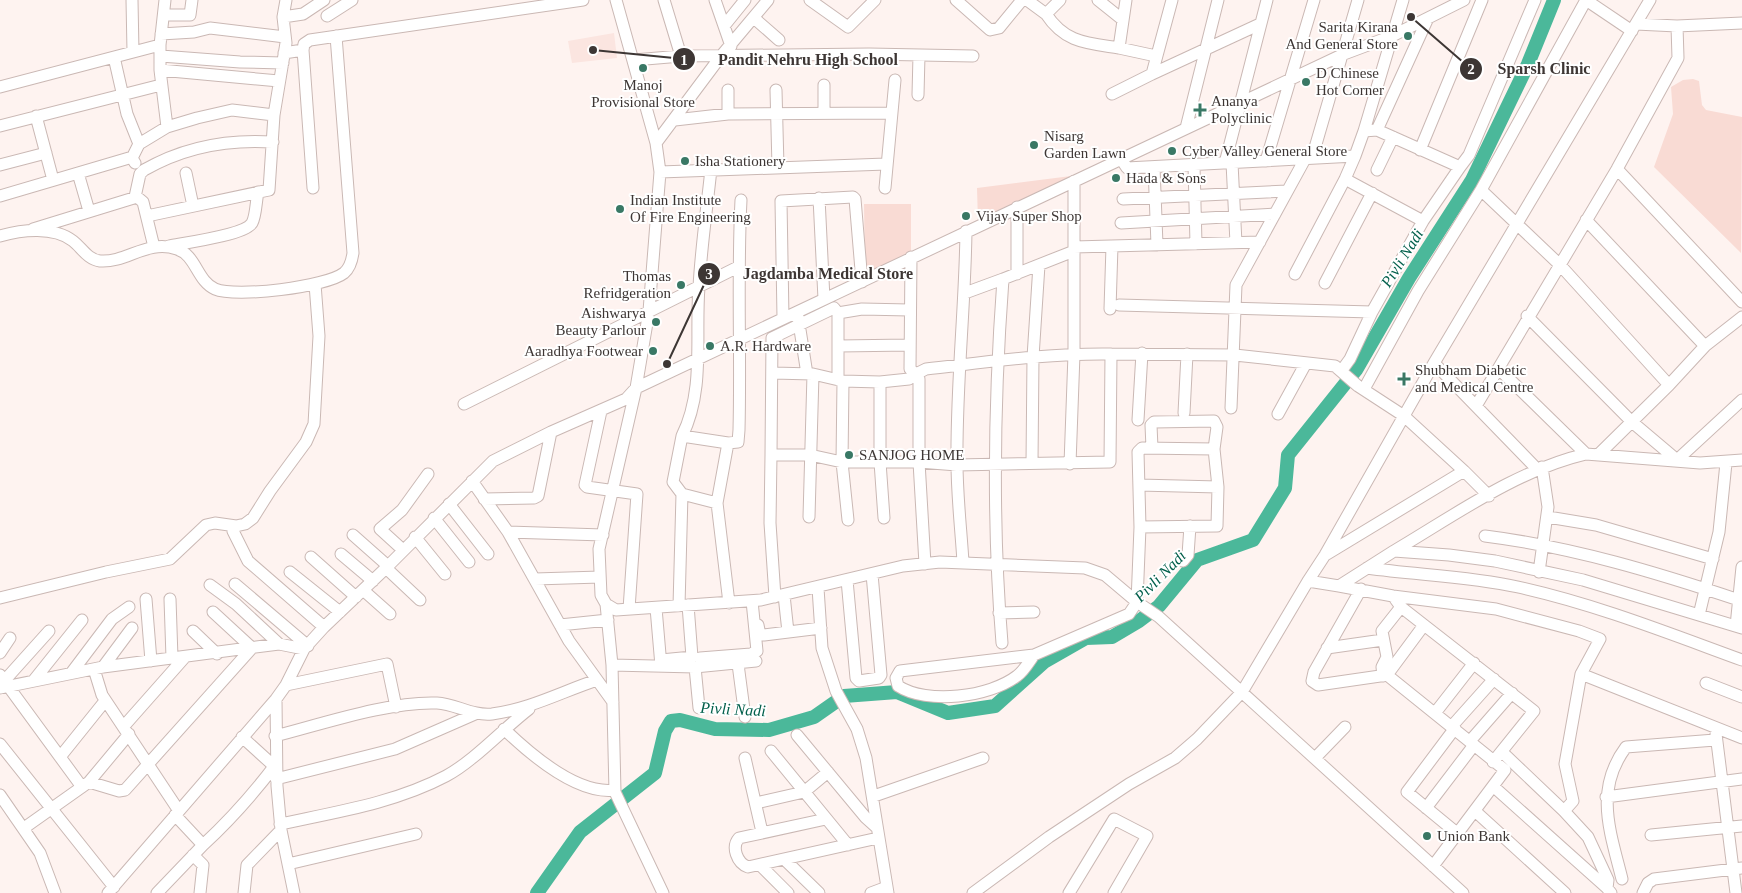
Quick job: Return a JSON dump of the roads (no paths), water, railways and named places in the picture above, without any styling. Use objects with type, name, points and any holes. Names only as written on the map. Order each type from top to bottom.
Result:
[{"type":"street","points":[[132,0],[133,52]]},
{"type":"street","points":[[165,0],[160,45],[160,70],[167,127]]},
{"type":"street","points":[[164,15],[190,15],[192,0]]},
{"type":"street","points":[[147,216],[269,190],[274,114],[285,37],[283,17],[286,0]]},
{"type":"street","points":[[283,17],[303,14],[324,0]]},
{"type":"street","points":[[327,16],[352,0]]},
{"type":"street","points":[[313,188],[303,50],[306,41],[583,0]]},
{"type":"street","points":[[616,0],[656,143],[660,172],[649,311],[636,388],[599,549],[600,577],[601,594],[606,604],[612,665],[615,791],[623,813],[663,893]]},
{"type":"street","points":[[664,0],[682,56]]},
{"type":"street","points":[[715,0],[731,46]]},
{"type":"street","points":[[724,26],[745,0]]},
{"type":"street","points":[[656,143],[721,56],[768,0]]},
{"type":"street","points":[[810,0],[848,27],[875,0]]},
{"type":"street","points":[[956,0],[990,30],[999,28],[1022,0]]},
{"type":"street","points":[[1027,0],[1046,14],[1057,29],[1067,37],[1156,56]]},
{"type":"street","points":[[1046,14],[1060,0]]},
{"type":"street","points":[[1098,0],[1122,20]]},
{"type":"street","points":[[1119,48],[1126,0]]},
{"type":"street","points":[[1152,74],[1172,0]]},
{"type":"street","points":[[1186,128],[1218,0]]},
{"type":"street","points":[[1236,243],[1233,195],[1228,163],[1239,103],[1267,0]]},
{"type":"street","points":[[1266,161],[1314,0]]},
{"type":"street","points":[[1231,408],[1235,355],[1236,285],[1287,191],[1309,159],[1344,54],[1358,0]]},
{"type":"street","points":[[1295,274],[1345,179],[1355,156],[1364,132],[1403,0]]},
{"type":"street","points":[[788,632],[780,596],[770,523],[772,338],[826,297],[862,282],[911,257],[1344,54],[1392,36],[1464,0]]},
{"type":"street","points":[[1420,150],[1482,0]]},
{"type":"street","points":[[1344,373],[1372,312],[1422,221],[1469,155],[1536,0]]},
{"type":"street","points":[[1361,388],[1418,291],[1481,190],[1586,0],[1634,28],[1742,23]]},
{"type":"street","points":[[974,893],[1049,837],[1129,784],[1175,758],[1198,739],[1242,692],[1308,581],[1326,555],[1434,363],[1518,225],[1650,0]]},
{"type":"street","points":[[754,18],[779,40]]},
{"type":"street","points":[[1377,130],[1428,18]]},
{"type":"street","points":[[1112,94],[1260,24]]},
{"type":"street","points":[[1476,406],[1617,169],[1678,58],[1677,26]]},
{"type":"street","points":[[0,87],[160,45],[210,28],[285,37]]},
{"type":"street","points":[[167,246],[188,255],[207,284],[226,292],[244,293],[315,284],[336,278],[346,271],[354,253],[336,36]]},
{"type":"street","points":[[160,45],[240,62],[283,58],[303,50]]},
{"type":"street","points":[[918,95],[919,55]]},
{"type":"street","points":[[634,60],[682,56],[973,56]]},
{"type":"street","points":[[114,57],[123,94],[139,144]]},
{"type":"street","points":[[160,70],[279,81]]},
{"type":"street","points":[[885,188],[895,80]]},
{"type":"street","points":[[0,126],[162,84]]},
{"type":"street","points":[[824,85],[824,113]]},
{"type":"street","points":[[728,90],[728,114]]},
{"type":"street","points":[[776,90],[778,167]]},
{"type":"street","points":[[0,196],[132,158],[139,144],[167,127],[232,110],[274,114]]},
{"type":"street","points":[[675,120],[728,114],[891,113]]},
{"type":"street","points":[[36,116],[53,180]]},
{"type":"street","points":[[1364,132],[1377,130],[1460,167]]},
{"type":"street","points":[[1377,170],[1393,137]]},
{"type":"street","points":[[140,174],[152,165],[200,146],[233,141],[273,142]]},
{"type":"street","points":[[0,165],[46,153]]},
{"type":"street","points":[[1121,159],[1127,168],[1355,156]]},
{"type":"street","points":[[132,158],[140,174],[135,197]]},
{"type":"street","points":[[660,172],[886,164]]},
{"type":"street","points":[[1194,164],[1196,244]]},
{"type":"street","points":[[1154,167],[1158,245]]},
{"type":"street","points":[[661,664],[692,657],[687,605],[682,494],[673,482],[682,436],[692,417],[697,360],[699,287],[711,169]]},
{"type":"street","points":[[1617,169],[1742,302]]},
{"type":"street","points":[[78,173],[89,211]]},
{"type":"street","points":[[186,173],[193,206]]},
{"type":"street","points":[[1345,179],[1422,221]]},
{"type":"street","points":[[1074,181],[1080,310]]},
{"type":"street","points":[[1481,190],[1560,265],[1669,385]]},
{"type":"street","points":[[1123,199],[1155,199],[1287,191]]},
{"type":"street","points":[[31,229],[67,237],[87,255],[100,261],[154,246],[167,246],[236,232],[249,227],[253,222],[258,192]]},
{"type":"street","points":[[1325,283],[1372,193]]},
{"type":"street","points":[[1,234],[31,229],[135,197],[142,199],[154,246]]},
{"type":"street","points":[[783,318],[780,203],[784,200],[853,197],[857,201],[862,282]]},
{"type":"street","points":[[819,198],[826,297],[836,311],[841,381],[842,462],[848,520]]},
{"type":"street","points":[[682,436],[728,443],[738,442],[741,339],[738,267],[741,200]]},
{"type":"street","points":[[1017,207],[1017,274]]},
{"type":"street","points":[[1120,223],[1196,218],[1235,218],[1275,214]]},
{"type":"street","points":[[1586,220],[1705,346]]},
{"type":"street","points":[[963,562],[957,465],[959,366],[965,293],[966,231]]},
{"type":"street","points":[[965,293],[1017,274],[1077,248],[1260,242]]},
{"type":"street","points":[[1112,246],[1115,307],[1372,312]]},
{"type":"street","points":[[1070,464],[1077,248]]},
{"type":"street","points":[[911,257],[909,310],[910,369],[919,379],[919,462],[924,564]]},
{"type":"street","points":[[1032,463],[1033,357],[1039,265]]},
{"type":"street","points":[[464,404],[738,267]]},
{"type":"street","points":[[1002,643],[996,566],[995,462],[997,361],[1003,279]]},
{"type":"street","points":[[0,598],[106,572],[170,559],[206,525],[214,523],[236,526],[245,524],[253,518],[270,491],[306,442],[314,424],[319,336],[315,284]]},
{"type":"street","points":[[0,744],[111,890],[276,699],[286,685],[306,648],[324,627],[373,581],[492,461],[551,432],[626,399],[636,388],[783,318],[798,319],[836,311],[862,309],[909,310]]},
{"type":"street","points":[[1528,316],[1632,422],[1677,460]]},
{"type":"street","points":[[1592,454],[1632,422],[1705,346],[1742,317]]},
{"type":"street","points":[[798,319],[810,374],[809,517]]},
{"type":"street","points":[[839,346],[909,345]]},
{"type":"street","points":[[773,373],[810,374],[841,381],[880,382],[909,379],[926,369],[1033,357],[1142,353],[1235,355],[1335,366],[1361,388],[1404,416],[1489,496]]},
{"type":"street","points":[[1138,420],[1142,353]]},
{"type":"street","points":[[771,455],[810,455],[842,462],[919,462],[957,465],[995,462],[1070,464],[1110,462],[1111,354]]},
{"type":"street","points":[[1184,413],[1187,354]]},
{"type":"street","points":[[1278,414],[1306,363]]},
{"type":"street","points":[[1434,363],[1540,468],[1548,493],[1548,517],[1539,572]]},
{"type":"street","points":[[1499,368],[1592,454]]},
{"type":"street","points":[[880,382],[880,462],[884,518]]},
{"type":"street","points":[[1677,460],[1742,400]]},
{"type":"street","points":[[601,411],[585,485],[590,488],[613,492],[636,492],[629,609]]},
{"type":"street","points":[[1140,527],[1217,526],[1218,487],[1214,449],[1217,427],[1214,421],[1154,422],[1151,425],[1152,448]]},
{"type":"street","points":[[484,499],[534,498],[538,496],[551,432]]},
{"type":"street","points":[[728,443],[717,503],[728,603]]},
{"type":"street","points":[[1034,655],[1019,675],[1002,686],[959,696],[933,696],[906,692],[898,686],[896,678],[900,671],[1034,655],[1129,614],[1137,602],[1140,527],[1138,452],[1142,448],[1214,449]]},
{"type":"street","points":[[1339,586],[1394,551],[1540,468],[1592,454],[1726,463],[1742,460]]},
{"type":"street","points":[[1699,615],[1719,532],[1726,463]]},
{"type":"street","points":[[1326,555],[1464,472]]},
{"type":"street","points":[[403,550],[380,528],[402,510],[428,474]]},
{"type":"street","points":[[472,481],[508,532],[560,625],[613,702]]},
{"type":"street","points":[[1139,485],[1218,487]]},
{"type":"street","points":[[682,494],[717,503]]},
{"type":"street","points":[[449,504],[488,554]]},
{"type":"street","points":[[1548,517],[1596,525],[1713,559]]},
{"type":"street","points":[[434,518],[468,562]]},
{"type":"street","points":[[236,526],[233,531],[234,536],[248,561],[324,627]]},
{"type":"street","points":[[1183,561],[1188,555],[1190,526]]},
{"type":"street","points":[[508,532],[603,535]]},
{"type":"street","points":[[352,535],[420,600]]},
{"type":"street","points":[[1485,536],[1543,545],[1609,560],[1741,601]]},
{"type":"street","points":[[415,537],[445,574]]},
{"type":"street","points":[[1394,551],[1494,561],[1583,580],[1739,627],[1742,567]]},
{"type":"street","points":[[341,554],[373,581]]},
{"type":"street","points":[[311,557],[390,614]]},
{"type":"street","points":[[606,604],[616,610],[754,601],[818,588],[902,566],[924,564],[963,562],[996,566],[1085,568],[1105,575],[1137,602],[1159,617],[1463,893]]},
{"type":"street","points":[[1367,568],[1448,576],[1517,587],[1588,605],[1742,660]]},
{"type":"street","points":[[290,572],[340,612]]},
{"type":"street","points":[[847,580],[857,680],[879,678],[881,675],[872,574]]},
{"type":"street","points":[[535,580],[600,577]]},
{"type":"street","points":[[1308,581],[1393,596],[1496,609],[1570,628],[1600,639],[1581,674],[1565,764],[1573,801],[1564,811]]},
{"type":"street","points":[[235,584],[306,648]]},
{"type":"street","points":[[210,585],[236,604],[279,644]]},
{"type":"street","points":[[818,588],[822,648],[836,691],[848,710],[866,758],[874,796],[877,832],[888,890],[872,893]]},
{"type":"street","points":[[1361,589],[1314,672],[1312,680],[1314,684],[1385,675],[1424,624]]},
{"type":"street","points":[[1393,596],[1401,607],[1534,711],[1493,762]]},
{"type":"street","points":[[146,599],[151,661]]},
{"type":"street","points":[[170,599],[172,658]]},
{"type":"street","points":[[754,601],[760,635],[821,628]]},
{"type":"street","points":[[699,664],[757,651],[754,601]]},
{"type":"street","points":[[687,605],[699,664],[699,708]]},
{"type":"street","points":[[72,672],[112,619],[129,607]]},
{"type":"street","points":[[1401,607],[1382,631],[1387,656],[1382,667],[1385,675],[1454,727],[1493,762],[1505,770],[1433,866]]},
{"type":"street","points":[[656,608],[661,664]]},
{"type":"street","points":[[212,612],[252,648]]},
{"type":"street","points":[[1000,613],[1034,612]]},
{"type":"street","points":[[34,680],[82,620]]},
{"type":"street","points":[[560,625],[608,620]]},
{"type":"street","points":[[132,628],[98,668],[98,687],[105,701],[127,730],[177,813],[203,845]]},
{"type":"street","points":[[3,682],[49,631]]},
{"type":"street","points":[[193,632],[217,654]]},
{"type":"street","points":[[0,653],[10,638]]},
{"type":"street","points":[[1327,648],[1383,640]]},
{"type":"street","points":[[3,682],[34,680],[98,668],[217,654],[279,644],[306,648]]},
{"type":"street","points":[[3,682],[60,757],[85,785],[122,791],[252,648]]},
{"type":"street","points":[[24,828],[85,785],[185,657]]},
{"type":"street","points":[[612,665],[738,664],[756,661]]},
{"type":"street","points":[[1435,713],[1474,663]]},
{"type":"street","points":[[286,685],[387,664],[396,707]]},
{"type":"street","points":[[738,664],[746,717]]},
{"type":"street","points":[[1581,674],[1742,738]]},
{"type":"street","points":[[1458,834],[1408,794],[1408,790],[1454,727],[1494,679]]},
{"type":"street","points":[[244,893],[247,865],[281,827],[387,800],[447,776],[469,760],[532,706],[554,695],[597,680]]},
{"type":"street","points":[[1706,683],[1742,697]]},
{"type":"street","points":[[1426,808],[1472,743],[1512,693]]},
{"type":"street","points":[[276,699],[276,779],[281,827],[294,893]]},
{"type":"street","points":[[60,757],[105,701]]},
{"type":"street","points":[[275,736],[396,707],[436,703],[457,706],[474,714]]},
{"type":"street","points":[[276,779],[395,749],[474,714],[491,714],[532,706]]},
{"type":"street","points":[[1315,758],[1345,727]]},
{"type":"street","points":[[1716,728],[1715,740],[1723,782],[1728,828],[1738,868],[1736,893]]},
{"type":"street","points":[[504,729],[529,753],[557,772],[596,791],[615,791]]},
{"type":"street","points":[[797,735],[877,832]]},
{"type":"street","points":[[242,737],[275,765]]},
{"type":"street","points":[[1622,879],[1611,839],[1606,796],[1614,762],[1626,747],[1715,740]]},
{"type":"street","points":[[771,751],[848,844]]},
{"type":"street","points":[[1502,752],[1564,811],[1588,837],[1608,880],[1609,890]]},
{"type":"street","points":[[745,758],[762,832]]},
{"type":"street","points":[[874,796],[983,758]]},
{"type":"street","points":[[157,893],[234,815],[275,765]]},
{"type":"street","points":[[756,803],[804,792],[828,772]]},
{"type":"street","points":[[1606,796],[1742,779]]},
{"type":"street","points":[[1494,787],[1609,890]]},
{"type":"street","points":[[0,795],[40,854],[55,893]]},
{"type":"street","points":[[1475,811],[1565,893]]},
{"type":"street","points":[[826,819],[739,838],[735,847],[742,864],[748,867],[760,865],[848,844],[877,832]]},
{"type":"street","points":[[1069,893],[1114,819],[1148,836],[1114,893]]},
{"type":"street","points":[[1651,835],[1742,826]]},
{"type":"street","points":[[288,864],[416,834]]},
{"type":"street","points":[[193,855],[203,866],[200,893]]},
{"type":"street","points":[[784,859],[819,893]]},
{"type":"street","points":[[760,865],[788,893]]},
{"type":"street","points":[[1643,893],[1648,883],[1654,879],[1738,868]]},
{"type":"waterway","name":"Pivli Nadi","points":[[537,893],[580,832],[655,773],[665,731],[671,721],[680,720],[715,729],[769,730],[814,717],[844,696],[897,692],[948,713],[995,706],[1044,662],[1086,638],[1112,637],[1139,621],[1159,606],[1197,560],[1253,540],[1285,488],[1288,455],[1356,370],[1409,278],[1472,180],[1528,64],[1554,0]]},
{"type":"place","name":"Sparsh Clinic","points":[[1411,17]]},
{"type":"place","name":"Sarita Kirana And General Store","points":[[1408,36]]},
{"type":"place","name":"Pandit Nehru High School","points":[[593,50]]},
{"type":"place","name":"Manoj Provisional Store","points":[[643,68]]},
{"type":"place","name":"D Chinese Hot Corner","points":[[1306,82]]},
{"type":"place","name":"Ananya Polyclinic","points":[[1200,110]]},
{"type":"place","name":"Nisarg Garden Lawn","points":[[1034,145]]},
{"type":"place","name":"Cyber Valley General Store","points":[[1172,151]]},
{"type":"place","name":"Isha Stationery","points":[[685,161]]},
{"type":"place","name":"Hada & Sons","points":[[1116,178]]},
{"type":"place","name":"Indian Institute Of Fire Engineering","points":[[620,209]]},
{"type":"place","name":"Vijay Super Shop","points":[[966,216]]},
{"type":"place","name":"Thomas Refridgeration","points":[[681,285]]},
{"type":"place","name":"Aishwarya Beauty Parlour","points":[[656,322]]},
{"type":"place","name":"A.R. Hardware","points":[[710,346]]},
{"type":"place","name":"Aaradhya Footwear","points":[[653,351]]},
{"type":"place","name":"Jagdamba Medical Store","points":[[667,364]]},
{"type":"place","name":"Shubham Diabetic and Medical Centre","points":[[1404,379]]},
{"type":"place","name":"SANJOG HOME","points":[[849,455]]},
{"type":"place","name":"Union Bank","points":[[1427,836]]}]
